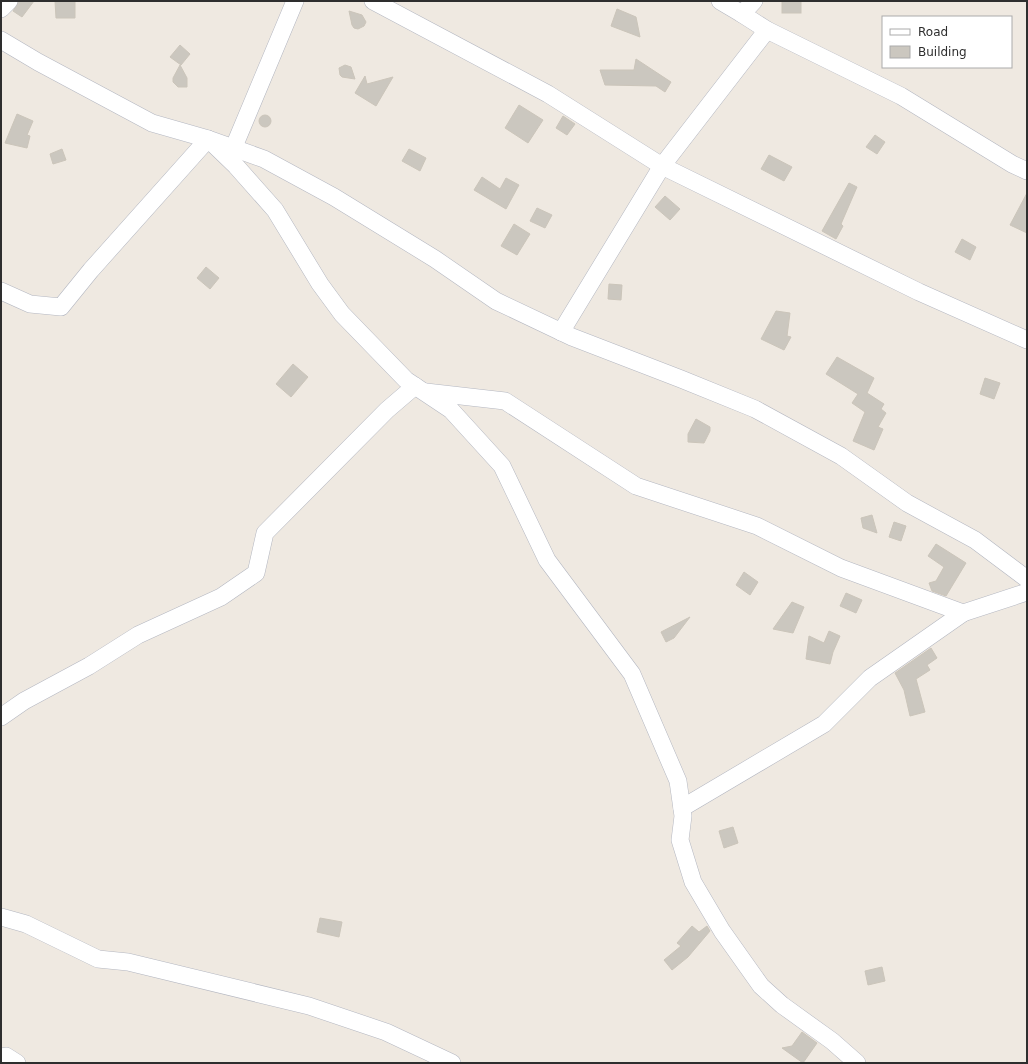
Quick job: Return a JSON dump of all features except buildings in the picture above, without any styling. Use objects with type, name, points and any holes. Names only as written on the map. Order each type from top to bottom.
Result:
[{"type":"street","points":[[1,9],[9,1]]},
{"type":"street","points":[[233,149],[295,1]]},
{"type":"street","points":[[373,1],[548,94],[662,166],[919,292],[1027,340]]},
{"type":"street","points":[[720,1],[767,30],[901,96],[1012,164],[1027,171]]},
{"type":"street","points":[[742,14],[754,1]]},
{"type":"street","points":[[562,332],[662,166],[767,30]]},
{"type":"street","points":[[1,40],[38,62],[152,123],[264,159],[334,197],[435,259],[496,301],[562,332],[755,409],[841,456],[907,503],[975,540],[1027,579]]},
{"type":"street","points":[[1,291],[30,304],[61,307],[136,219],[208,140]]},
{"type":"street","points":[[208,140],[236,166],[275,210],[320,284],[342,314],[406,380],[451,410],[502,466],[548,560],[632,674],[678,781],[683,816],[680,840],[693,882],[722,931],[761,986],[782,1005],[832,1041],[857,1063]]},
{"type":"street","points":[[1,717],[24,701],[89,666],[138,635],[221,597],[256,573],[265,533],[387,410],[418,389],[505,401],[636,486],[757,526],[841,568],[963,613]]},
{"type":"street","points":[[682,808],[824,724],[870,678],[963,613],[1027,592]]},
{"type":"street","points":[[1,917],[26,924],[98,959],[128,962],[309,1006],[386,1032],[452,1063]]},
{"type":"street","points":[[1,1057],[6,1056],[17,1063]]}]
